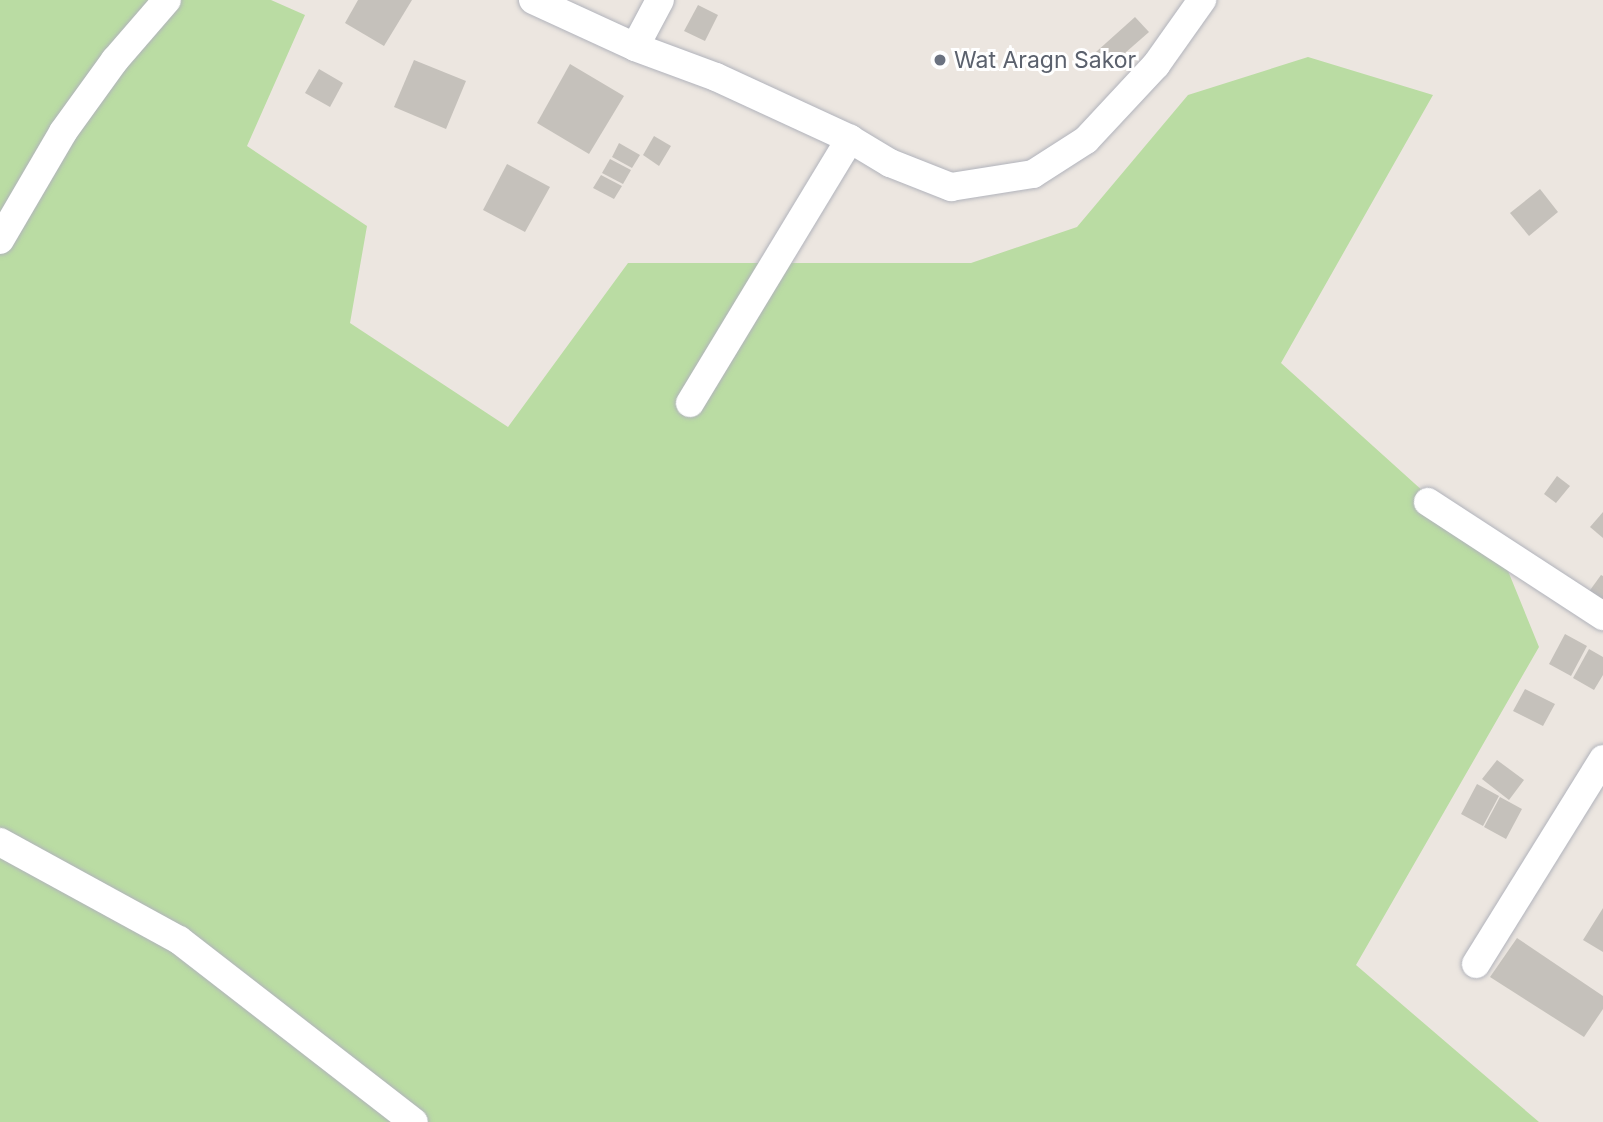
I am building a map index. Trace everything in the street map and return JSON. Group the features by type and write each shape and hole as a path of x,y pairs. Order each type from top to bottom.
{"street":[{"path":"3,229 63,132 115,60 167,0"},
{"path":"533,0 635,47 716,77 850,139 890,163 951,187 1033,174 1086,141 1156,65 1202,0"},
{"path":"635,47 660,0"},
{"path":"690,403 850,139"},
{"path":"1428,502 1603,616"},
{"path":"1476,964 1603,759"},
{"path":"0,842 179,940 414,1122"}],"green space":[{"path":"0,0 271,0 305,15 247,146 367,226 350,323 508,427 628,263 971,263 1077,227 1188,95 1308,57 1433,95 1281,363 1506,566 1539,647 1356,965 1539,1122 0,1122"}],"building":[{"path":"358,0 412,0 384,46 345,23"},
{"path":"698,5 718,15 705,41 684,31"},
{"path":"1135,17 1149,32 1109,67 1096,52"},
{"path":"414,60 466,81 446,129 394,107"},
{"path":"570,64 624,96 589,154 537,123"},
{"path":"319,69 343,83 330,107 305,93"},
{"path":"654,136 671,146 659,166 643,155"},
{"path":"619,143 640,155 632,168 612,157"},
{"path":"610,159 631,170 623,184 602,173"},
{"path":"507,164 550,187 525,232 483,210"},
{"path":"601,175 622,186 614,199 593,188"},
{"path":"1540,189 1558,212 1529,236 1510,213"},
{"path":"1557,476 1570,486 1556,503 1544,494"},
{"path":"1603,512 1603,538 1590,527"},
{"path":"1601,575 1603,576 1603,605 1588,593"},
{"path":"1565,634 1587,646 1571,676 1549,664"},
{"path":"1589,649 1603,657 1603,675 1594,690 1573,678"},
{"path":"1525,689 1555,704 1543,726 1513,711"},
{"path":"1497,760 1524,780 1509,800 1482,779"},
{"path":"1477,784 1499,796 1483,826 1461,814"},
{"path":"1500,797 1522,809 1506,839 1484,827"},
{"path":"1603,908 1603,952 1583,940"},
{"path":"1517,938 1603,996 1603,1009 1584,1037 1490,977"}],"place":[{"name":"Wat Aragn Sakor","path":"940,60"}]}
